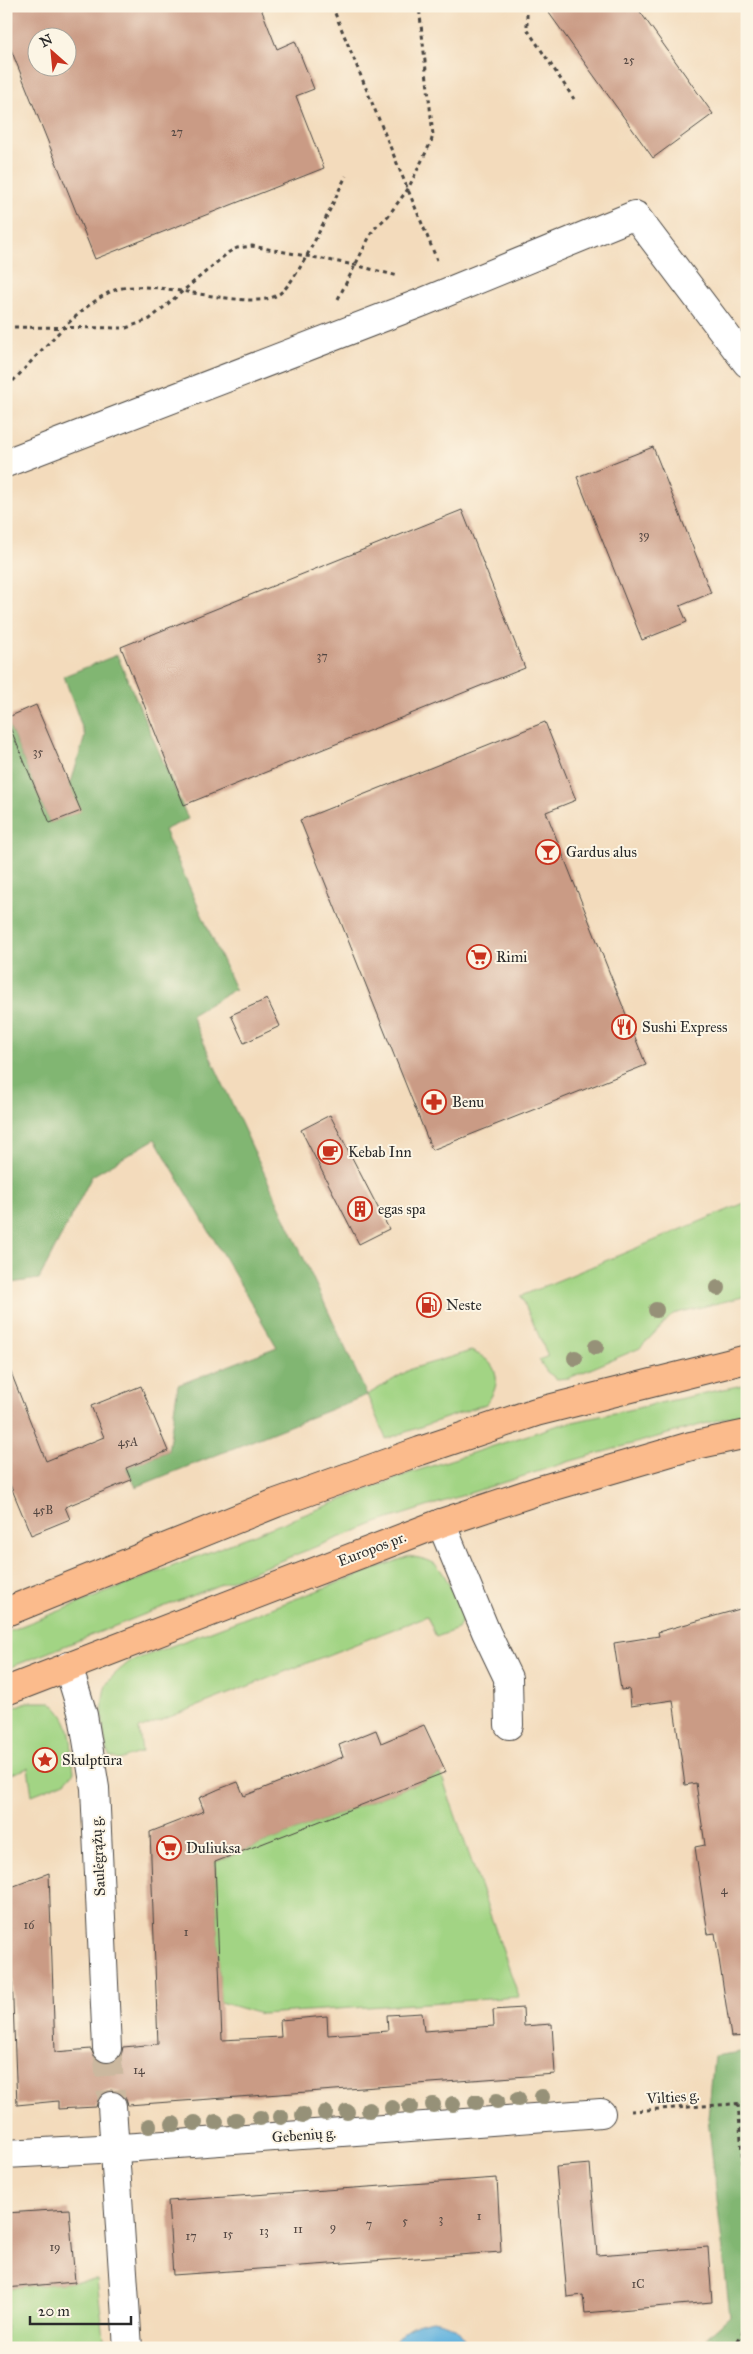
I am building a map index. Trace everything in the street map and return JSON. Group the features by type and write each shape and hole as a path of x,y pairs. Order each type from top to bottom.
{"main road":[{"path":"6,1612 276,1503 429,1448 536,1412 747,1359"},
{"name":"Europos pr.","path":"6,1691 441,1523 537,1491 691,1446 747,1434"}],"street":[{"path":"8,458 446,293 635,215 747,363"},
{"path":"441,1523 486,1632 508,1678 509,1725"},
{"name":"Saulėgrąžų g.","path":"68,1666 83,1715 95,1788 107,2048"},
{"path":"112,2106 128,2348"},
{"name":"Gebenių g.","path":"6,2154 601,2113"}],"path":[{"path":"332,6 437,260"},
{"path":"338,299 373,230 388,216 408,189 433,135 419,6"},
{"path":"527,6 527,28 574,99"},
{"path":"13,381 64,328 102,296 120,288 139,286 261,301 280,294 306,256 346,176"},
{"path":"6,327 126,328 138,325 150,320 229,252 238,248 252,246 355,265 398,276"},
{"name":"Vilties g.","path":"601,2113 747,2103"},
{"path":"738,2104 747,2211"},
{"path":"734,2348 747,2324"}],"green space":[{"path":"117,655 188,819 164,830 235,989 191,1015 367,1395 136,1487 126,1468 168,1451 178,1385 277,1347 155,1139 92,1176 39,1279 11,1283 6,1281 6,718 50,823 80,811 70,786 85,736 64,676"},
{"path":"747,1202 747,1296 673,1314 640,1348 569,1378 557,1379 547,1372 539,1360 548,1356 521,1296"},
{"path":"471,1351 487,1360 495,1373 495,1388 486,1404 386,1439 367,1395 411,1369"},
{"path":"747,1384 747,1412 571,1461 376,1523 6,1669 6,1632 410,1473 559,1425"},
{"path":"409,1556 432,1562 444,1574 463,1618 458,1629 436,1637 427,1616 139,1729 142,1752 119,1760 109,1756 105,1741 103,1698 111,1678 129,1662"},
{"path":"27,1702 51,1702 59,1710 68,1725 74,1772 65,1782 32,1795 28,1768 6,1776 6,1711"},
{"path":"441,1774 519,1997 261,2014 220,2002 215,1862"},
{"path":"747,2051 747,2345 708,2336 730,2316 708,2118 714,2056"},
{"path":"97,2280 105,2346 6,2348 6,2288"},
{"path":"708,2336 747,2345 747,2348 709,2348"}],"water":[{"path":"433,2320 451,2325 459,2331 468,2348 395,2348 395,2341 408,2329 417,2324"}],"building":[{"path":"6,6 260,6 277,49 295,41 314,89 296,96 324,168 95,259 6,37"},
{"path":"544,6 636,6 713,114 653,158"},
{"path":"653,447 711,593 680,606 687,622 642,640 577,477"},
{"path":"462,510 525,668 184,805 121,647"},
{"path":"36,705 81,811 50,823 6,718"},
{"name":"Rimi","path":"545,722 576,800 546,812 646,1065 432,1150 300,820"},
{"path":"267,999 280,1026 244,1043 231,1015"},
{"path":"330,1115 389,1229 359,1244 301,1130"},
{"path":"6,1365 8,1365 46,1461 104,1437 91,1406 141,1386 168,1451 126,1468 131,1480 65,1507 70,1519 31,1535 6,1475"},
{"path":"747,1607 747,2036 731,2037 715,1933 708,1934 695,1847 705,1845 696,1783 685,1785 673,1700 631,1706 629,1689 621,1690 614,1643 659,1636 658,1632"},
{"path":"424,1725 446,1772 215,1862 222,2040 281,2037 280,2020 327,2016 328,2035 388,2031 387,2015 422,2013 424,2031 494,2026 493,2010 523,2008 524,2026 552,2024 555,2074 128,2105 125,2097 119,2092 111,2090 103,2093 96,2107 58,2109 58,2101 17,2105 12,1976 6,1978 6,1889 49,1873 55,2052 91,2049 99,2062 107,2064 115,2061 121,2056 123,2047 158,2044 150,1832 204,1811 199,1798 219,1789 238,1782 244,1796 343,1757 339,1745 376,1730 381,1743"},
{"path":"590,2164 597,2255 708,2247 712,2302 585,2313 583,2295 567,2297 556,2167"},
{"path":"497,2178 501,2252 173,2275 168,2201"},
{"path":"69,2209 75,2282 6,2288 6,2213"}],"tunnel":[{"path":"107,2048 112,2106"}],"place":[{"name":"Gardus alus","path":"548,852"},
{"name":"Rimi","path":"479,957"},
{"name":"Sushi Express","path":"624,1027"},
{"name":"Benu","path":"434,1102"},
{"name":"Kebab Inn","path":"330,1152"},
{"name":"egas spa","path":"360,1209"},
{"name":"Neste","path":"429,1305"},
{"name":"Skulptūra","path":"45,1760"},
{"name":"Duliuksa","path":"169,1848"}]}
